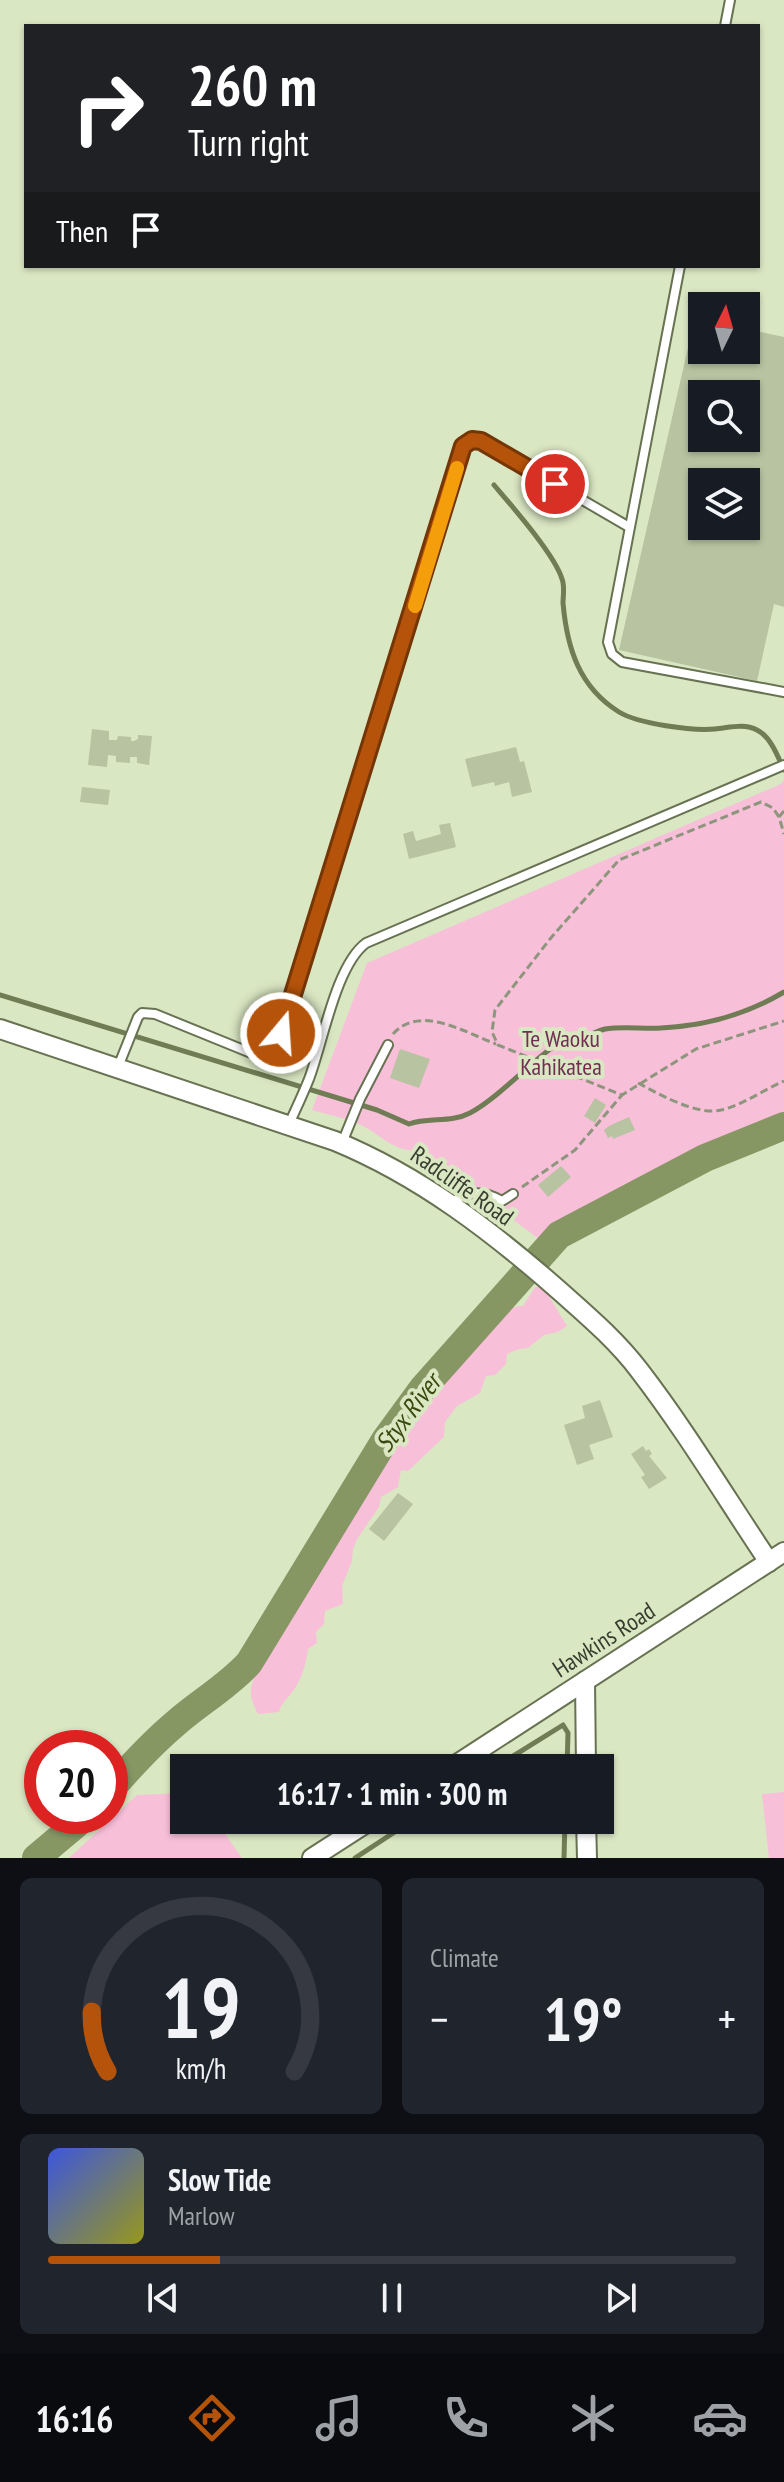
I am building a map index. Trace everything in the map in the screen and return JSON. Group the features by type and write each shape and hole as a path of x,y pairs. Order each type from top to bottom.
{"street":[{"name":"Radcliffe Road","path":"0,1029 342,1144 410,1176 519,1257 611,1337 638,1368 776,1557"},
{"name":"Hawkins Road","path":"473,1754 776,1557"},
{"path":"585,1681 586,1754"},
{"path":"312,1858 349,1834"},
{"path":"586,1834 587,1858"}],"lane":[{"path":"725,24 730,0"},
{"path":"680,268 608,642 612,654 622,662 784,692"},
{"path":"118,1068 138,1017 148,1013 251,1053 266,1051 277,1042 463,446 472,440 481,441 629,527"},
{"path":"289,1125 309,1079 346,968 356,950 366,943 784,765"},
{"path":"342,1144 360,1099 388,1045"},
{"path":"448,1203 472,1191 487,1193 502,1201 513,1194"}],"path":[{"path":"498,1045 492,1032 495,1010 550,939 619,860 761,802 773,808 784,834"},
{"path":"779,817 784,811"},
{"path":"388,1045 402,1024 429,1019 622,1095"},
{"path":"513,1194 575,1150 622,1095 638,1083 696,1049 784,1021"},
{"path":"638,1083 701,1110 719,1111 784,1081"}],"green space":[{"name":"Te Waoku Kahikatea","path":"784,780 784,1126 539,1239 415,1150 394,1145 357,1123 312,1110 367,963 781,784"},
{"path":"535,1287 544,1288 567,1326 544,1335 528,1348 507,1354 506,1364 495,1375 486,1376 480,1393 457,1406 445,1422 444,1437 408,1471 401,1470 398,1487 381,1497 379,1507 357,1539 342,1586 343,1604 325,1611 324,1624 316,1632 317,1643 308,1649 297,1685 279,1712 258,1714 251,1693 255,1645 257,1638 277,1630 278,1626 269,1612 284,1582 294,1583 299,1573 320,1560 370,1485 369,1469 377,1452 391,1440 393,1427 405,1401 431,1393 435,1368 445,1352 475,1338 503,1312 523,1306"},
{"path":"784,1792 784,1858 769,1858 762,1794"},
{"path":"170,1794 170,1834 225,1834 242,1858 69,1858 95,1834 128,1834 128,1803 137,1795"}],"building":[{"path":"760,332 784,337 784,607 774,604 757,681 619,650 688,348 688,364 760,364"},
{"path":"92,729 109,731 109,740 117,740 118,736 131,737 134,741 138,735 152,736 149,765 137,763 137,757 130,757 130,763 116,762 116,756 108,755 107,767 88,765"},
{"path":"516,747 520,762 524,761 532,792 512,797 509,782 472,787 465,759"},
{"path":"82,787 110,790 108,805 80,802"},
{"path":"450,823 456,847 409,859 403,834 413,831 416,841 441,834 439,825"},
{"path":"400,1049 430,1059 419,1088 390,1078"},
{"path":"595,1098 606,1105 595,1123 584,1116"},
{"path":"629,1117 635,1130 608,1138 604,1130"},
{"path":"561,1166 571,1177 548,1197 538,1185"},
{"path":"600,1400 613,1437 589,1445 594,1459 577,1465 564,1425 585,1418 582,1406"},
{"path":"643,1446 646,1451 649,1449 652,1454 649,1456 667,1478 649,1489 641,1477 645,1475 631,1454"},
{"path":"398,1493 413,1504 384,1541 369,1529"}],"waterway":[{"path":"494,485 532,530 558,569 572,651 585,678 605,702 628,716 666,726 752,728 770,742 784,770"},
{"path":"0,995 377,1110 409,1124 470,1113 553,1047 567,1045 598,1031 709,1022 740,1013 784,992"},
{"name":"Styx River","path":"128,1770 185,1715 232,1680 249,1663 385,1440 423,1388 559,1235 705,1158 784,1126"},
{"path":"516,1754 563,1725 568,1733 567,1754"},
{"name":"Styx River","path":"36,1858 65,1834"},
{"path":"355,1858 392,1834"},
{"path":"564,1858 565,1834"}],"slow traffic":[{"path":"415,606 457,468"}],"route":[{"path":"281,1033 463,446 472,440 481,441 555,484"}]}
